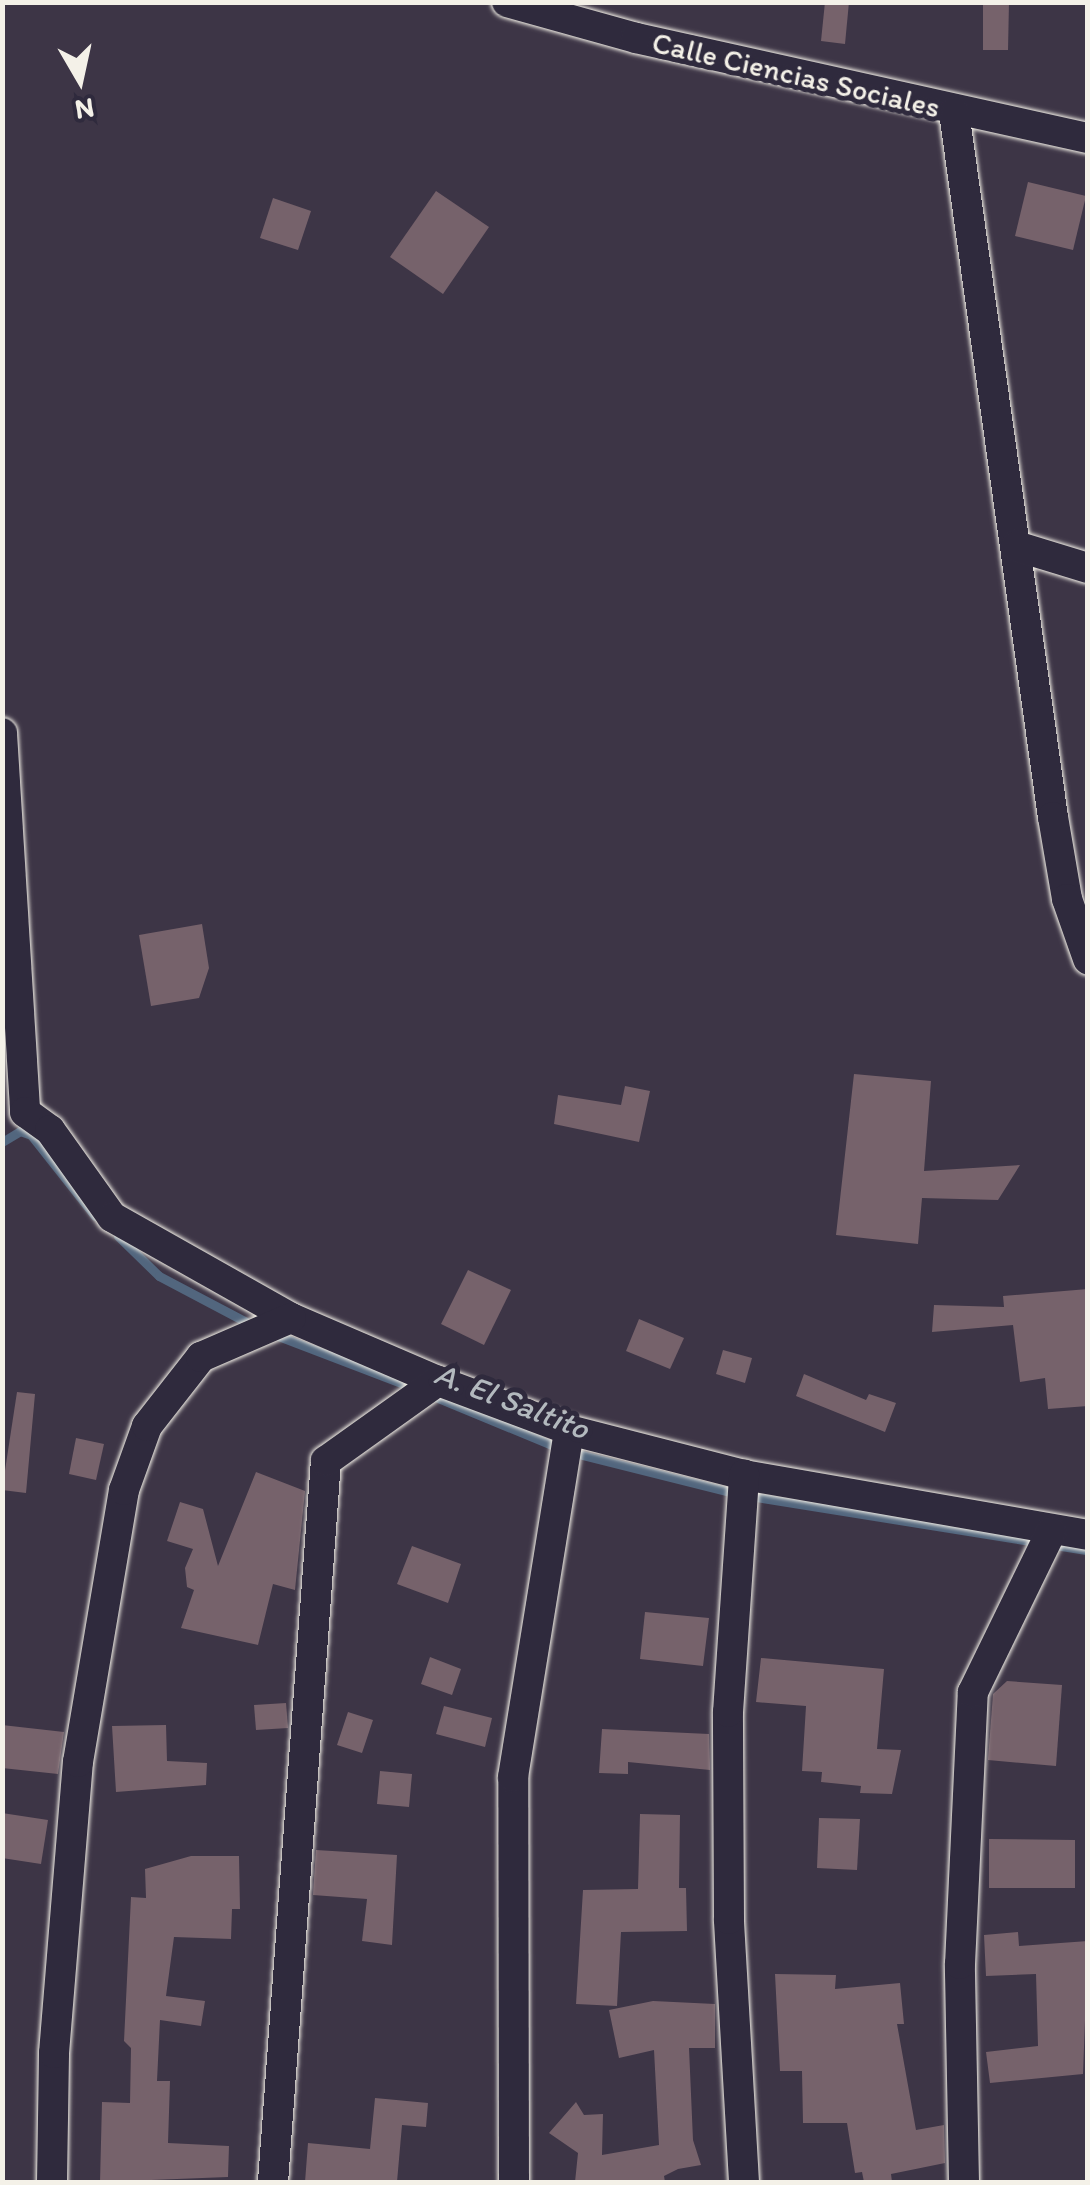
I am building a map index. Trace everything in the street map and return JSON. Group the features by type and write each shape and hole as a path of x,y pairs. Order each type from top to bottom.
{"street":[{"name":"Calle Ciencias Sociales","path":"507,2 954,112 1088,138"},
{"path":"954,112 1064,883 1088,960"},
{"path":"1016,546 1088,568"},
{"path":"2,733 14,1116 50,1130 112,1217 291,1318 438,1381 569,1430 744,1475 1051,1532 1088,1535"},
{"path":"52,2182 54,2053 78,1762 124,1490 147,1426 201,1357 291,1318"},
{"path":"273,2182 326,1461 438,1381"},
{"path":"514,2182 514,1777 569,1430"},
{"path":"744,1475 728,1712 728,1919 744,2182"},
{"path":"964,2182 960,1964 974,1692 1051,1532"}],"building":[{"path":"825,2 849,2 845,44 821,41"},
{"path":"983,2 1009,2 1008,50 983,50"},
{"path":"1028,182 1086,196 1073,250 1015,236"},
{"path":"436,191 489,227 443,294 390,257"},
{"path":"273,198 311,211 298,250 260,238"},
{"path":"202,924 209,968 199,998 151,1006 139,935"},
{"path":"854,1074 931,1081 924,1171 1020,1165 998,1200 922,1198 918,1244 836,1235"},
{"path":"625,1086 650,1091 639,1142 554,1124 558,1095 621,1105"},
{"path":"468,1270 511,1290 484,1345 441,1324"},
{"path":"1088,1289 1088,1406 1048,1409 1045,1378 1020,1382 1013,1325 932,1332 934,1305 1004,1307 1003,1296"},
{"path":"639,1319 684,1338 670,1369 626,1351"},
{"path":"723,1350 752,1358 745,1383 716,1374"},
{"path":"804,1374 866,1400 869,1394 896,1403 885,1432 796,1396"},
{"path":"17,1392 35,1394 26,1493 2,1490"},
{"path":"76,1438 104,1444 96,1480 69,1474"},
{"path":"256,1472 305,1491 295,1590 273,1584 258,1645 181,1628 194,1590 187,1587 185,1568 193,1549 167,1541 180,1502 203,1509 218,1566"},
{"path":"412,1546 461,1564 448,1603 397,1584"},
{"path":"645,1612 709,1618 703,1666 640,1659"},
{"path":"430,1657 461,1669 452,1695 421,1684"},
{"path":"761,1658 884,1669 877,1749 901,1750 892,1794 860,1793 861,1786 821,1782 822,1772 802,1771 806,1706 756,1702"},
{"path":"1007,1681 1062,1685 1056,1766 988,1760 993,1694"},
{"path":"286,1703 288,1728 256,1730 254,1705"},
{"path":"444,1706 492,1718 485,1747 436,1734"},
{"path":"348,1712 373,1720 362,1753 337,1745"},
{"path":"2,1725 64,1732 58,1774 2,1768"},
{"path":"166,1725 167,1761 207,1763 206,1785 116,1792 112,1726"},
{"path":"602,1729 709,1734 710,1770 628,1762 628,1774 599,1773"},
{"path":"380,1771 412,1774 409,1807 377,1804"},
{"path":"2,1813 48,1820 41,1864 2,1858"},
{"path":"640,1814 680,1815 679,1888 686,1888 687,1931 621,1932 617,2006 576,2004 583,1890 638,1889"},
{"path":"819,1818 860,1819 857,1870 817,1868"},
{"path":"989,1839 1075,1840 1075,1888 989,1888"},
{"path":"316,1850 397,1855 392,1945 362,1941 367,1899 313,1895"},
{"path":"191,1856 239,1856 240,1909 232,1909 231,1939 174,1937 166,1996 205,2001 201,2026 160,2020 157,2081 170,2081 168,2143 229,2146 228,2177 100,2182 102,2102 130,2103 131,2048 124,2041 131,1897 146,1898 145,1869"},
{"path":"1018,1932 1019,1946 1088,1941 1083,2074 990,2083 986,2052 1038,2046 1036,1974 986,1976 984,1935"},
{"path":"775,1974 836,1975 835,1989 900,1983 904,2024 897,2024 916,2130 944,2125 945,2163 891,2174 892,2182 864,2182 862,2172 855,2173 847,2123 803,2123 802,2071 780,2071"},
{"path":"653,2001 715,2004 715,2048 689,2048 693,2140 701,2165 678,2169 664,2176 665,2182 575,2182 578,2153 549,2133 576,2102 584,2115 603,2114 602,2155 659,2145 654,2050 619,2058 609,2010"},
{"path":"375,2098 428,2103 426,2127 402,2125 397,2182 305,2182 308,2143 370,2149"}],"waterway":[{"name":"A. El Saltito","path":"2,1142 20,1131 31,1135 95,1216"},
{"name":"A. El Saltito","path":"118,1236 159,1276 254,1326"},
{"name":"A. El Saltito","path":"273,1334 417,1389"},
{"name":"A. El Saltito","path":"431,1395 566,1451 743,1495 1088,1550"}]}
